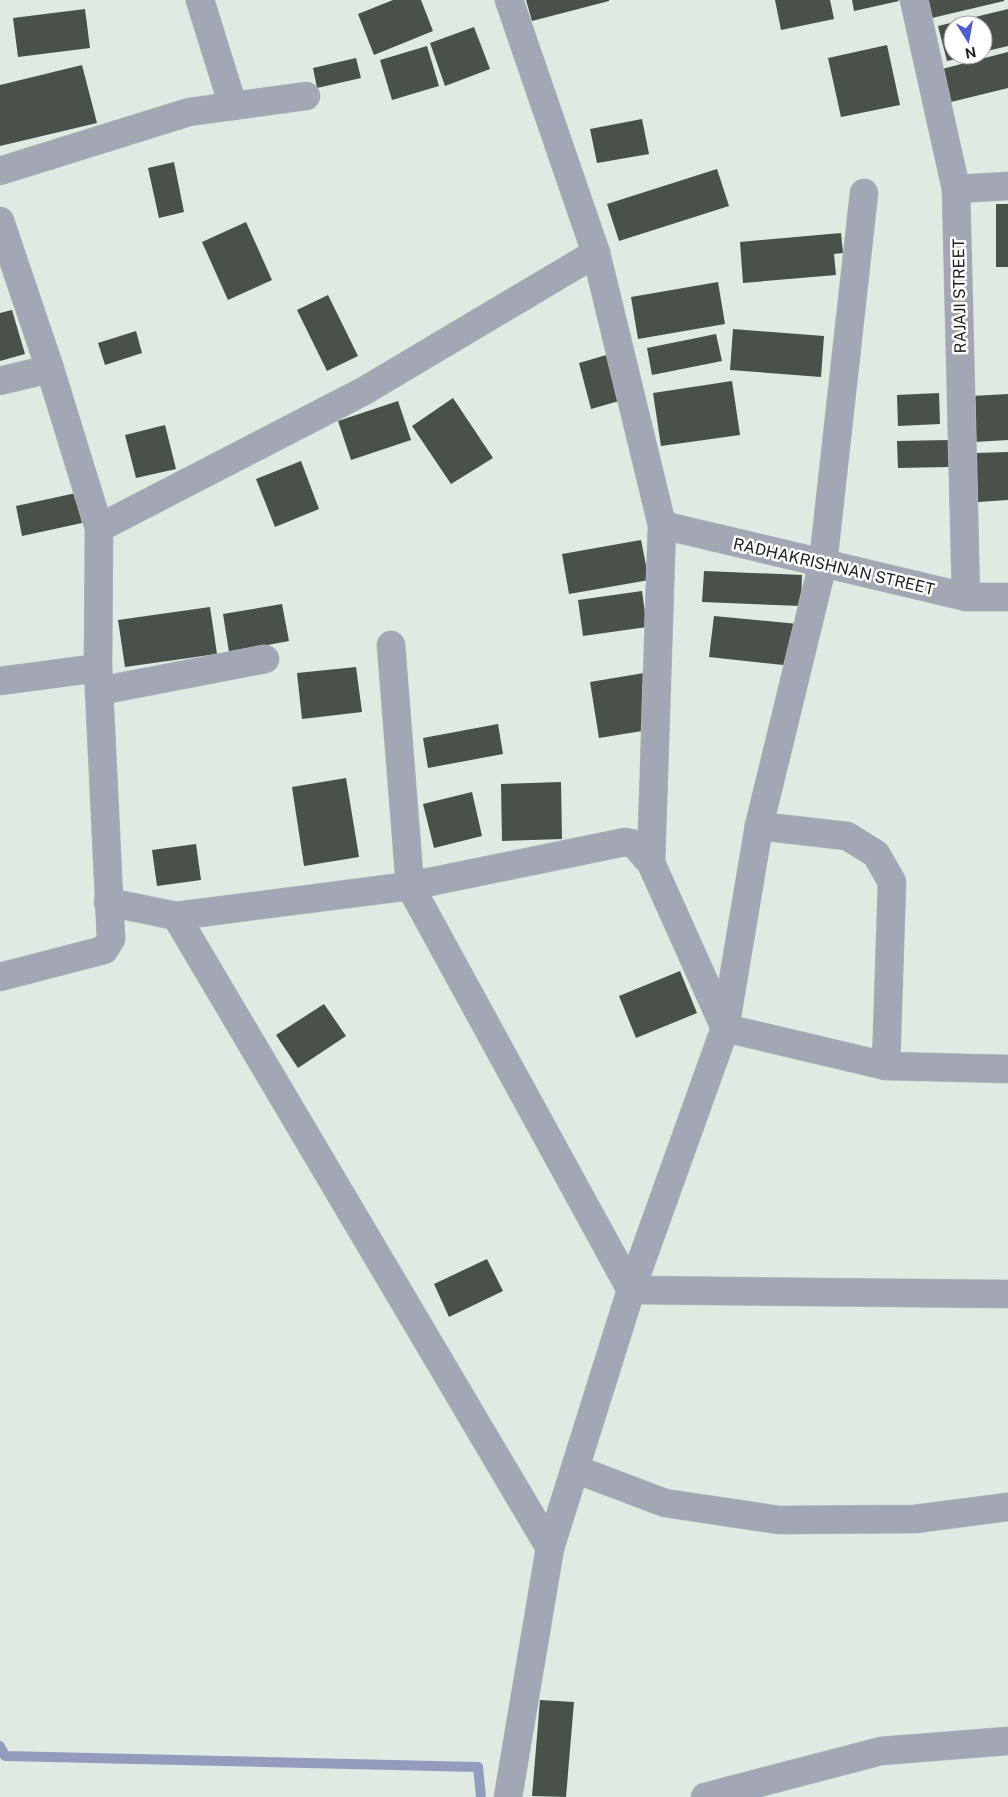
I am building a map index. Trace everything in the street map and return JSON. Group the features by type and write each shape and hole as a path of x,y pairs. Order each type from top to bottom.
{"street":[{"path":"200,0 233,106"},
{"path":"509,0 596,253 662,525 651,863"},
{"name":"RAJAJI STREET","path":"914,0 956,189 966,597"},
{"path":"0,171 189,112 306,96"},
{"path":"956,189 1008,186"},
{"path":"508,1797 550,1548 631,1290 725,1028 759,826 823,563 864,193"},
{"path":"0,221 50,369 99,528 98,680 110,939 104,950 0,977"},
{"path":"99,528 364,391 596,253"},
{"path":"0,381 50,369"},
{"name":"RADHAKRISHNAN STREET","path":"662,525 966,597 1008,598"},
{"path":"391,645 410,886 631,1290"},
{"path":"0,681 98,680 265,659"},
{"path":"759,826 847,836 876,854 892,882 886,1066"},
{"path":"108,902 176,916 410,886 625,842 634,844 651,863 725,1028"},
{"path":"176,916 550,1548"},
{"path":"725,1028 886,1066 1008,1069"},
{"path":"631,1290 1008,1294"},
{"path":"575,1469 665,1503 779,1520 915,1519 1008,1507"},
{"path":"705,1797 881,1751 1008,1741"}],"building":[{"path":"393,0 421,0 433,31 374,55 358,14"},
{"path":"526,0 609,0 609,1 532,21"},
{"path":"775,0 830,0 834,19 781,30"},
{"path":"852,0 898,0 899,1 854,11"},
{"path":"928,0 1004,0 1004,1 932,18"},
{"path":"85,9 90,48 18,57 13,18"},
{"path":"1008,9 1008,46 993,50 993,15 983,15"},
{"path":"943,25 943,45 938,26"},
{"path":"474,27 490,69 445,86 430,43"},
{"path":"887,45 900,105 841,117 828,58"},
{"path":"427,46 439,86 392,100 380,60"},
{"path":"1008,52 1008,88 951,102 942,69 958,65 993,65 993,56"},
{"path":"356,58 361,78 317,88 313,68"},
{"path":"82,65 97,123 0,146 0,85"},
{"path":"642,119 649,154 597,163 590,129"},
{"path":"174,162 184,212 159,218 148,168"},
{"path":"717,169 729,206 619,241 607,204"},
{"path":"996,204 1008,204 1008,267 996,267"},
{"path":"246,222 272,280 228,300 202,242"},
{"path":"841,233 843,253 834,254 836,275 743,283 740,242"},
{"path":"718,282 725,324 638,339 631,297"},
{"path":"328,295 358,356 327,371 297,310"},
{"path":"12,310 25,354 0,361 0,313"},
{"path":"733,329 824,336 821,377 730,370"},
{"path":"136,331 142,353 105,365 98,343"},
{"path":"716,334 722,361 652,375 647,348"},
{"path":"613,353 626,399 591,409 579,363"},
{"path":"732,381 740,435 661,446 653,393"},
{"path":"939,393 940,424 898,426 897,395"},
{"path":"1008,394 1008,440 974,442 971,396"},
{"path":"453,398 493,458 451,484 412,426"},
{"path":"398,401 411,440 351,460 338,421"},
{"path":"165,425 176,469 136,478 125,435"},
{"path":"949,440 949,467 898,468 897,441"},
{"path":"1008,452 1008,500 978,502 975,453"},
{"path":"301,461 319,509 275,527 256,479"},
{"path":"76,493 82,523 22,536 16,506"},
{"path":"641,540 649,580 569,594 562,554"},
{"path":"704,571 802,575 801,606 702,602"},
{"path":"642,591 647,627 583,636 578,600"},
{"path":"282,604 289,641 229,652 223,614"},
{"path":"210,607 217,654 125,667 118,620"},
{"path":"714,616 798,624 793,666 709,657"},
{"path":"356,667 362,712 302,719 297,673"},
{"path":"644,673 654,729 599,738 590,682"},
{"path":"498,724 503,754 428,768 423,738"},
{"path":"346,778 359,857 304,866 292,787"},
{"path":"561,782 562,839 502,841 501,784"},
{"path":"472,792 482,836 434,848 423,804"},
{"path":"196,844 201,880 157,886 152,850"},
{"path":"680,971 697,1013 636,1038 619,996"},
{"path":"324,1004 346,1036 298,1068 276,1035"},
{"path":"487,1259 503,1291 449,1317 434,1284"},
{"path":"540,1700 574,1702 566,1797 532,1796"}],"waterway":[{"path":"0,1746 5,1756 478,1767 481,1797"}]}
